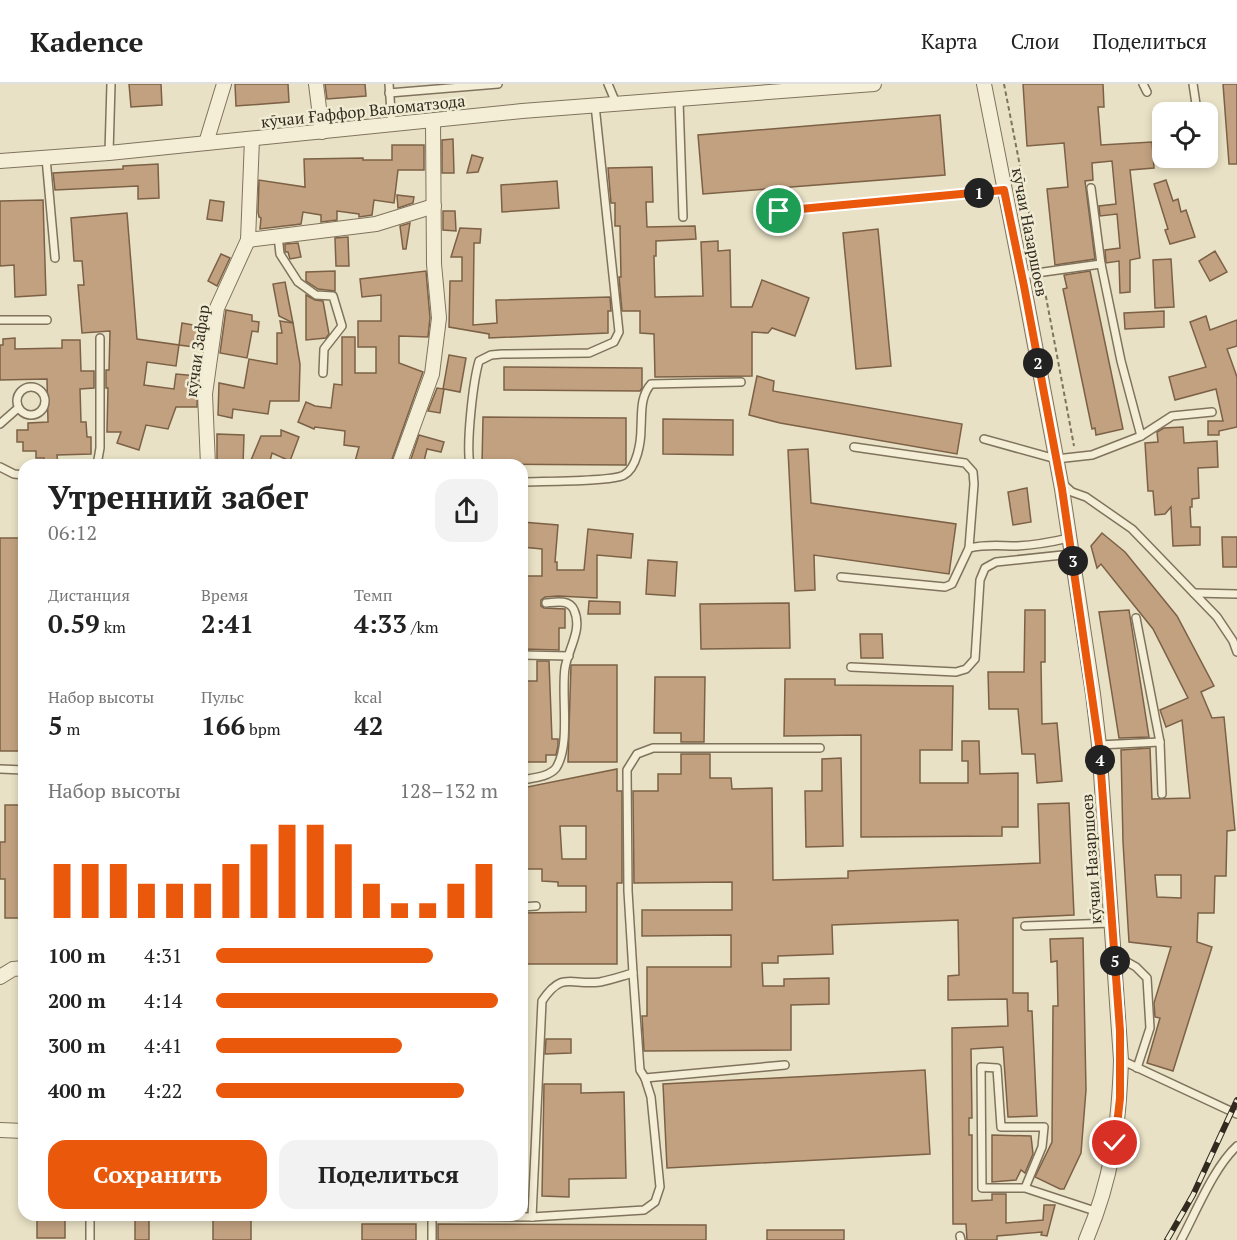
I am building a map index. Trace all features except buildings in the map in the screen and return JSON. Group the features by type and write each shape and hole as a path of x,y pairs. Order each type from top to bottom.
{"street":[{"path":"206,143 224,84"},
{"path":"316,84 322,132"},
{"name":"кӯчаи Ғаффор Валоматзода","path":"0,161 109,153 616,103 865,84"},
{"name":"кӯчаи Назаршоев","path":"984,84 1056,459 1099,745 1121,1060 1120,1098 1109,1176 1098,1212 1086,1240"},
{"path":"401,459 432,374 439,318 434,264 434,121"},
{"name":"кӯчаи Зафар","path":"208,459 205,394 217,308 248,240 252,139"},
{"path":"248,240 376,224 434,206"},
{"path":"0,977 18,969"},
{"path":"0,1130 18,1131"}],"lane":[{"path":"109,153 111,84"},
{"path":"389,84 392,125"},
{"path":"390,93 498,84"},
{"path":"609,84 616,103"},
{"path":"1143,84 1147,92"},
{"path":"1193,84 1196,102"},
{"path":"679,99 683,217"},
{"path":"470,459 472,409 479,361 491,355 502,354 590,353 615,342 619,332 595,105"},
{"path":"46,158 55,258"},
{"path":"1091,188 1101,264 1121,361 1141,436"},
{"path":"779,211 1004,190"},
{"path":"278,236 280,254 298,282 316,296 333,296 342,326 324,349 323,373"},
{"path":"1022,275 1101,264"},
{"path":"0,320 47,320"},
{"path":"98,459 100,338"},
{"path":"528,482 579,480 624,475 634,464 641,433 642,399 651,384 741,382"},
{"path":"29,388 43,392 45,405 41,412 32,415 17,409 16,400 19,392 29,388"},
{"path":"0,424 17,409"},
{"path":"984,439 1056,459 1092,455 1141,436 1172,416 1212,412"},
{"path":"842,577 945,587 952,584 969,548 974,483 972,472 965,463 854,447"},
{"path":"0,467 18,474"},
{"path":"1060,482 1072,492 1086,497 1132,529 1217,616 1233,641 1237,652"},
{"path":"969,548 999,544 1016,546 1048,543 1069,538"},
{"path":"851,667 956,672 966,669 975,659 980,580 985,568 996,562 1072,554"},
{"path":"1194,592 1237,594"},
{"path":"528,779 548,774 556,768 563,746 564,677 577,621 573,608 565,602 546,603"},
{"path":"1136,618 1160,742 1162,794"},
{"path":"528,655 569,656"},
{"path":"1099,745 1160,742"},
{"path":"528,1217 644,1210 655,1202 660,1187 651,1097 640,1070 628,891 627,770 637,754 653,748 820,748"},
{"path":"0,769 18,770"},
{"path":"528,907 536,906"},
{"path":"1025,926 1112,923"},
{"path":"1114,954 1136,967 1147,978 1150,1028 1137,1068"},
{"path":"532,1217 542,1001 551,988 567,980 599,982 633,973"},
{"path":"1121,1060 1237,1114"},
{"path":"645,1078 785,1065"},
{"path":"1025,1188 1042,1147 1044,1127 1001,1126 997,1068 981,1067 982,1188 1025,1188 1098,1212"},
{"path":"1181,1240 1210,1185 1237,1146"},
{"path":"90,1221 90,1240"},
{"path":"432,1221 432,1240"}],"railway":[{"path":"1167,1240 1193,1195 1237,1100"}],"route":[{"path":"779,211 1004,190 1062,489 1099,745 1120,1031 1120,1098 1115,1143"}]}
